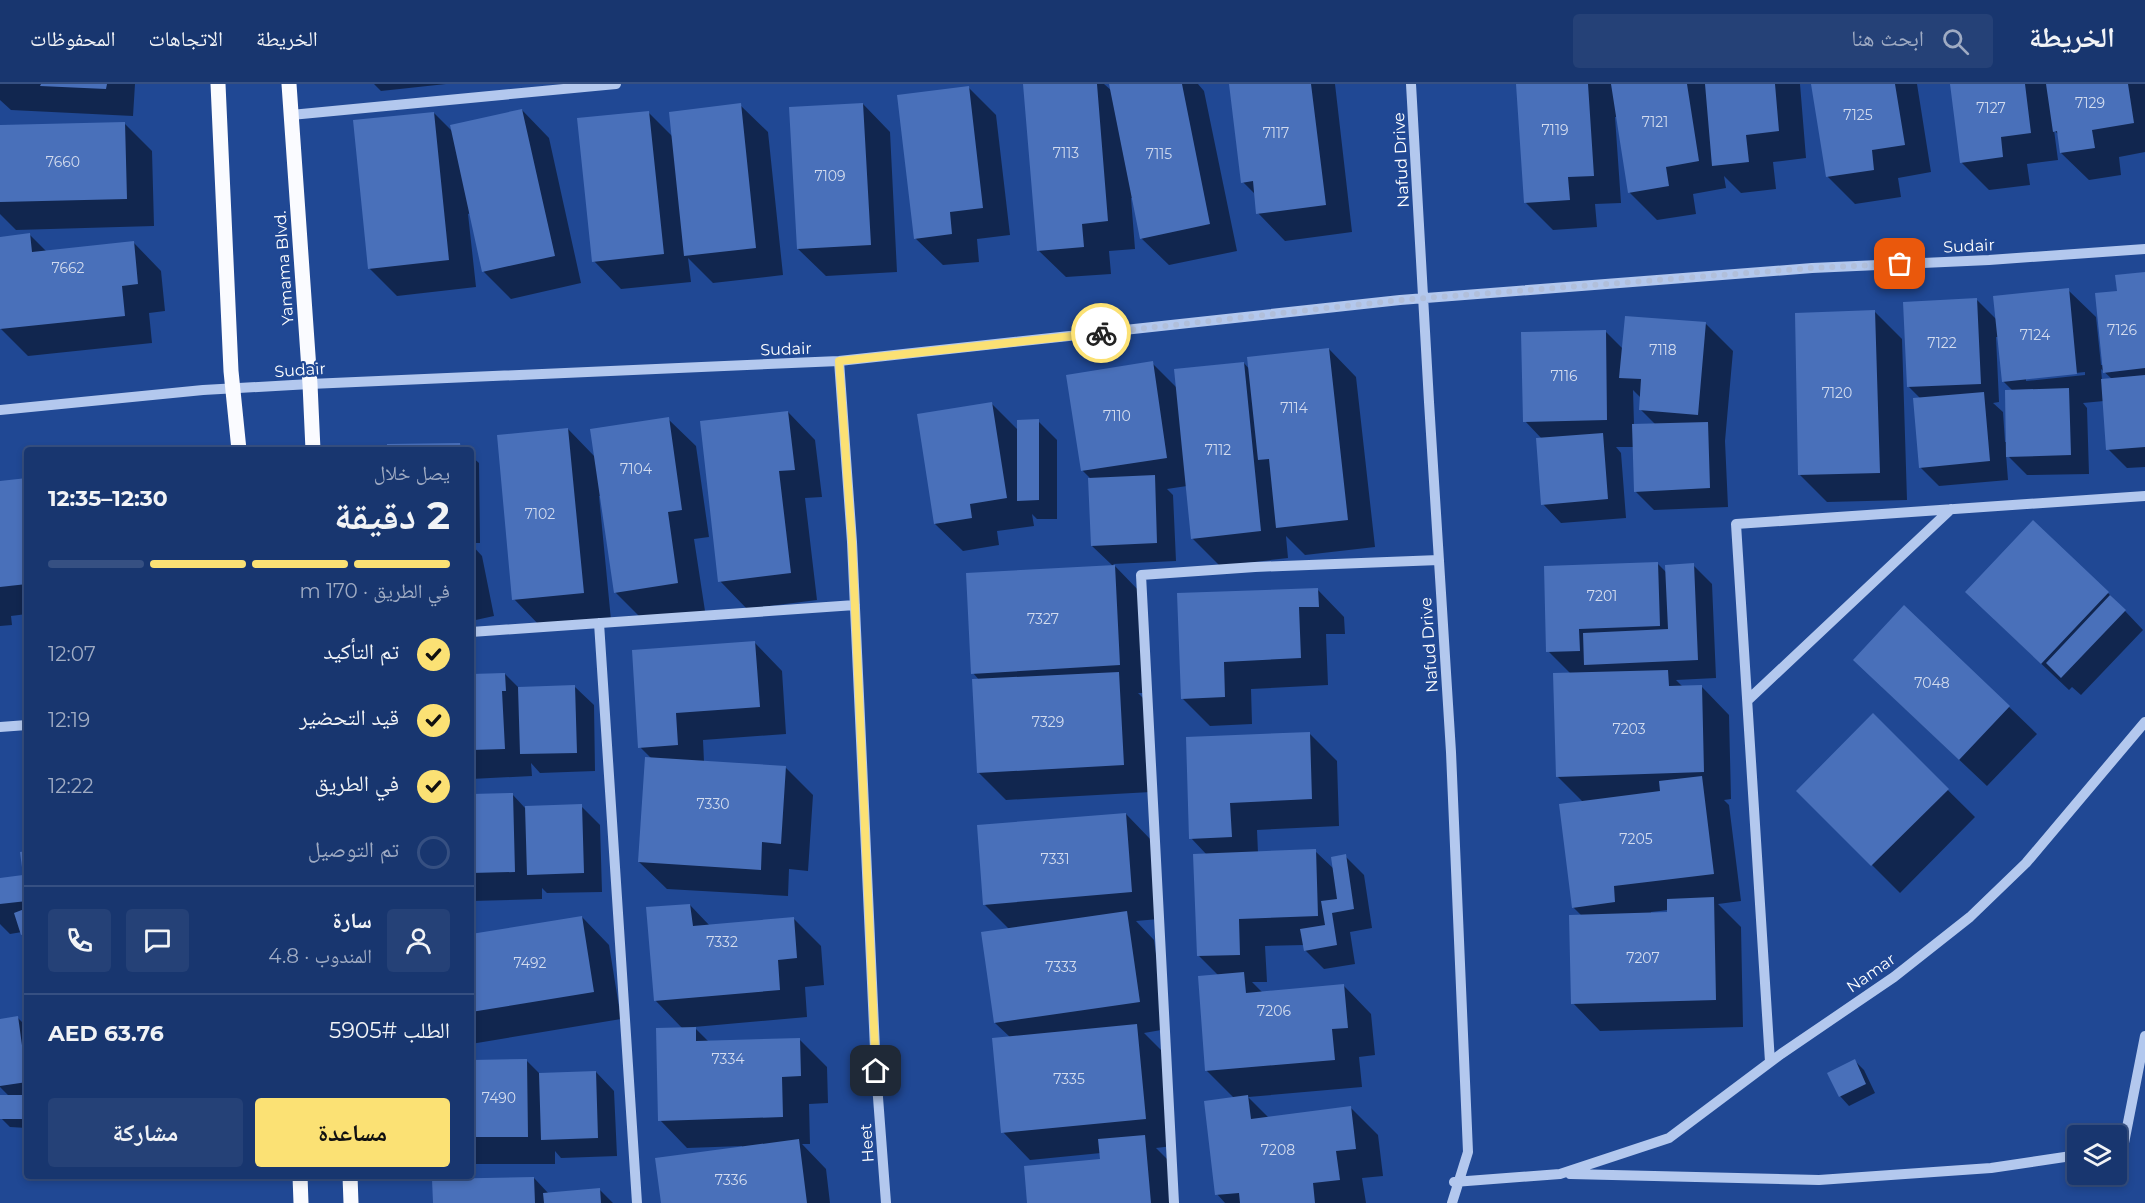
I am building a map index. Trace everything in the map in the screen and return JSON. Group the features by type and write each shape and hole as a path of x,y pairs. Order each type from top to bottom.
{"main road":[{"path":"218,84 233,388 239,447"},
{"name":"Yamama Blvd.","path":"289,84 313,447"},
{"path":"300,1179 301,1203"},
{"path":"350,1179 351,1203"}],"street":[{"path":"291,115 616,84"},
{"name":"Nafud Drive","path":"1412,84 1451,764 1468,1152 1456,1182 1452,1203"},
{"name":"Sudair","path":"0,410 233,388 839,361 1423,298 1812,268 1989,260 2145,249"},
{"name":"Heet","path":"839,361 855,605 876,1071 886,1203"},
{"path":"1770,1062 1737,524 2145,496"},
{"path":"1748,700 1952,509"},
{"path":"1174,1203 1141,575 1255,567 1439,560"},
{"path":"474,632 855,605"},
{"path":"598,623 637,1203"},
{"name":"Namar","path":"1560,1174 1669,1138 1770,1062 1894,977 1970,917 2026,863 2145,722"},
{"path":"0,727 24,725"},
{"path":"2127,1128 2145,1036"},
{"name":"Namar","path":"1456,1182 1560,1174 1819,1180 1991,1168 2067,1157"}],"building":[{"path":"41,84 107,84 106,89 40,86"},
{"path":"1023,84 1097,84 1108,221 1082,224 1084,247 1037,251"},
{"path":"1109,84 1182,84 1210,224 1140,239"},
{"path":"1229,84 1311,84 1326,205 1256,214 1253,181 1241,183"},
{"path":"1516,84 1588,84 1594,176 1568,177 1570,200 1524,203"},
{"path":"1611,84 1687,84 1699,161 1666,167 1669,186 1628,193"},
{"path":"1705,84 1775,84 1779,131 1746,135 1749,162 1712,166"},
{"path":"1811,84 1895,84 1905,145 1872,150 1874,170 1826,177"},
{"path":"1950,84 2025,84 2031,133 2001,137 2003,157 1960,163"},
{"path":"2046,84 2128,84 2134,123 2092,130 2095,148 2060,153 2057,131 2053,132"},
{"path":"969,86 983,208 950,212 952,234 914,239 897,95"},
{"path":"741,103 756,248 684,256 669,112"},
{"path":"863,103 871,245 797,249 789,107"},
{"path":"522,109 555,256 482,272 450,125"},
{"path":"649,111 664,254 592,262 577,118"},
{"path":"434,112 449,260 368,269 353,120"},
{"path":"125,122 127,199 0,202 0,125"},
{"path":"30,233 32,252 134,241 138,284 122,286 125,316 0,329 0,237"},
{"path":"2145,272 2145,368 2103,373 2095,293 2117,291 2115,275"},
{"path":"2069,288 2077,374 2002,382 1993,296"},
{"path":"1977,298 1981,384 1907,387 1903,302"},
{"path":"1875,310 1880,473 1798,475 1795,313"},
{"path":"1625,316 1706,322 1698,415 1639,410 1641,379 1619,378"},
{"path":"1606,330 1607,420 1523,422 1521,332"},
{"path":"1329,348 1348,520 1276,528 1269,459 1258,460 1247,357"},
{"path":"1153,361 1167,458 1081,471 1066,375"},
{"path":"1244,362 1261,531 1191,539 1174,369"},
{"path":"2145,375 2145,447 2106,450 2101,379"},
{"path":"2069,388 2071,455 2006,457 2005,390"},
{"path":"1984,392 1990,461 1919,468 1913,398"},
{"path":"992,402 1007,498 970,504 972,518 934,524 917,414"},
{"path":"788,411 795,470 779,471 791,573 718,582 700,421"},
{"path":"669,417 682,510 668,512 678,583 614,593 590,429"},
{"path":"1039,419 1039,500 1017,501 1017,420"},
{"path":"1708,422 1710,488 1634,492 1632,424"},
{"path":"568,428 584,593 512,600 497,435"},
{"path":"1603,433 1608,499 1541,505 1536,438"},
{"path":"460,443 461,447 387,447 387,444"},
{"path":"1155,475 1157,543 1091,546 1088,478"},
{"path":"24,478 24,584 0,587 0,481"},
{"path":"2033,520 2109,592 2041,664 1965,592"},
{"path":"1658,562 1660,626 1579,629 1580,651 1546,652 1544,566"},
{"path":"1694,563 1698,660 1584,665 1583,633 1668,629 1665,565"},
{"path":"1115,565 1120,665 971,674 966,573"},
{"path":"1318,588 1319,607 1299,607 1301,658 1224,662 1225,697 1181,699 1177,593"},
{"path":"2110,595 2126,610 2061,678 2046,663"},
{"path":"1904,605 2010,706 1959,760 1853,660"},
{"path":"755,641 760,707 676,713 678,745 638,748 632,650"},
{"path":"1668,670 1669,686 1702,685 1704,772 1556,777 1553,673"},
{"path":"1119,672 1124,765 977,773 972,679"},
{"path":"505,673 506,691 502,691 505,749 474,750 474,674"},
{"path":"575,685 577,753 520,754 518,687"},
{"path":"1873,713 1949,789 1871,866 1796,791"},
{"path":"1310,732 1312,799 1230,803 1232,837 1189,839 1186,737"},
{"path":"645,757 786,766 781,844 762,842 761,870 638,862"},
{"path":"1702,776 1714,874 1614,886 1615,902 1572,908 1559,804 1660,791 1659,781"},
{"path":"513,793 515,872 474,873 474,794"},
{"path":"582,804 584,873 527,875 525,806"},
{"path":"1126,813 1132,892 983,905 977,825"},
{"path":"1316,849 1318,916 1239,919 1240,955 1197,956 1193,854"},
{"path":"24,851 24,901 0,904 0,878 23,875 20,852"},
{"path":"1346,854 1354,909 1332,913 1337,945 1304,951 1300,929 1325,925 1321,901 1337,899 1331,857"},
{"path":"1714,897 1716,1000 1571,1004 1569,915 1667,912 1667,899"},
{"path":"690,904 693,926 794,917 797,958 778,960 780,990 654,1001 646,907"},
{"path":"24,909 24,934 21,935 14,913"},
{"path":"1127,911 1140,1002 994,1023 981,932"},
{"path":"582,916 594,992 474,1012 474,934"},
{"path":"1244,972 1246,993 1344,984 1348,1028 1332,1029 1335,1060 1205,1071 1198,976"},
{"path":"18,1016 24,1060 24,1082 0,1086 0,1019"},
{"path":"1137,1024 1146,1119 1001,1133 992,1038"},
{"path":"696,1027 696,1041 800,1038 801,1076 782,1077 783,1117 658,1121 656,1028"},
{"path":"527,1059 528,1137 474,1137 474,1060"},
{"path":"1855,1059 1866,1084 1839,1097 1827,1073"},
{"path":"596,1071 598,1138 541,1140 539,1073"},
{"path":"0,1095 24,1095 24,1119 0,1119"},
{"path":"1248,1095 1251,1119 1351,1106 1356,1149 1336,1151 1340,1180 1313,1183 1315,1203 1240,1203 1239,1193 1215,1195 1204,1101"},
{"path":"1145,1135 1151,1203 1027,1203 1024,1166 1100,1159 1098,1139"},
{"path":"799,1139 807,1203 661,1203 655,1158"},
{"path":"534,1177 535,1203 433,1203 432,1179"},
{"path":"600,1188 601,1203 544,1203 543,1193"}],"way so far":[{"path":"1101,333 1400,300 1812,268 1900,264"}],"route":[{"path":"876,1071 852,542 839,361 1101,333"}]}
